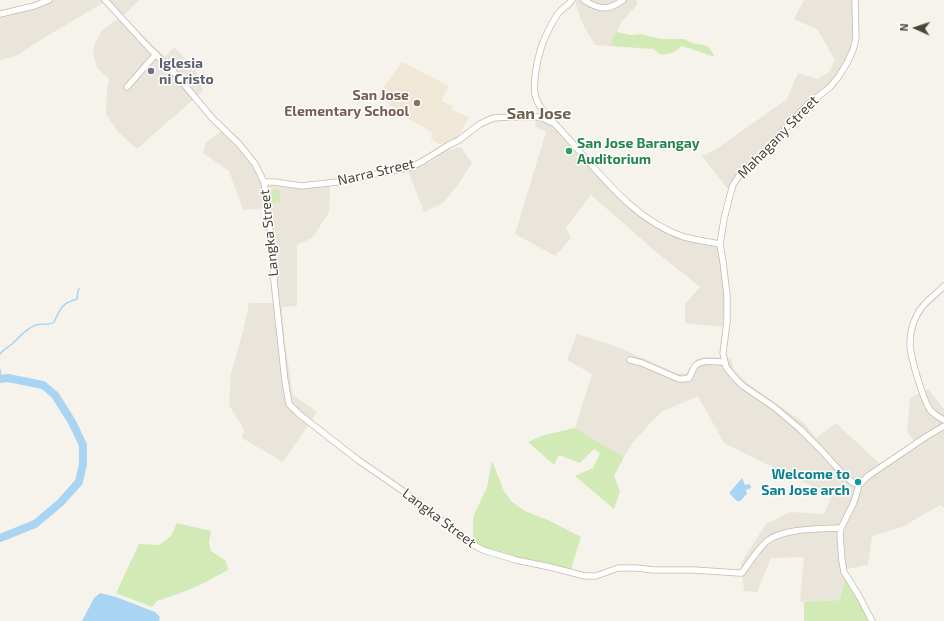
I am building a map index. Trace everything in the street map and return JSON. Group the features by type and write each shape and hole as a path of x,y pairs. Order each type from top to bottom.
{"street":[{"path":"0,14 30,7 49,0"},
{"path":"105,0 172,70 213,119 239,144 255,164 264,182"},
{"path":"555,124 540,107 535,98 534,92 537,60 545,38 557,15 572,0"},
{"path":"584,0 604,9 610,8 623,0"},
{"name":"Mahagany Street","path":"724,362 722,353 727,322 727,295 720,244 730,195 739,176 806,106 830,87 839,76 853,50 856,38 855,0"},
{"path":"127,87 156,54"},
{"path":"534,116 540,107"},
{"name":"Narra Street","path":"264,182 302,186 336,182 411,167 459,140 489,119 534,116 555,124 617,193 653,222 685,237 720,244"},
{"name":"Langka Street","path":"264,182 289,404 299,414 349,453 406,493 470,543 483,550 501,556 585,576 596,576 618,568 742,573 762,546 777,535 791,531 841,528"},
{"path":"944,286 925,303 917,314 911,330 910,347 914,365 928,406 932,412 944,420"},
{"path":"630,360 684,379 689,378 696,365 699,363 724,362 730,372 743,386 774,407 800,429 842,473 852,482 859,485"},
{"path":"872,621 844,572 840,535 841,528 854,502 859,485 868,476 944,426"}],"shaded area":[{"path":"40,0 139,0 123,16 165,57 174,47 197,72 203,91 137,149 118,132 106,114 109,79 97,68 93,54 94,46 102,30 118,19 103,3 16,56 0,60 0,11 18,8"},
{"path":"576,0 637,0 637,5 622,21 610,46 595,45 582,23 576,6"},
{"path":"804,0 853,0 854,34 852,46 847,59 838,75 829,85 740,172 731,188 727,188 702,156 718,148 787,99 798,73 818,79 829,72 835,60 818,30 794,19"},
{"name":"San Jose Elementary School","path":"402,62 449,86 441,101 453,106 452,110 469,117 458,137 441,145 431,139 432,132 398,113 379,94"},
{"path":"537,119 549,123 556,128 614,193 630,208 683,239 717,247 719,249 725,290 723,327 685,323 685,304 700,287 655,251 591,195 566,228 571,238 555,256 515,234 546,132 535,126"},
{"path":"226,127 240,139 259,166 269,186 306,189 330,186 329,213 312,238 297,245 297,306 282,307 285,343 293,395 317,412 283,462 242,438 244,429 229,405 231,374 244,328 249,303 274,303 265,208 243,210 229,171 203,153 206,143"},
{"path":"461,147 472,163 457,186 443,203 424,212 408,171 434,160 445,151"},
{"path":"577,334 615,346 679,374 686,373 696,360 705,357 731,358 734,370 747,383 804,423 816,438 836,423 881,465 914,441 907,432 910,398 928,389 944,409 944,508 940,505 902,527 872,536 868,565 846,569 840,600 800,602 804,557 771,558 757,592 744,591 741,563 766,524 790,512 824,514 832,496 724,443 698,396 661,412 633,442 624,457 575,428 592,374 567,360"}],"green space":[{"path":"616,32 631,35 641,34 661,39 684,39 692,43 708,46 715,57 682,46 672,53 661,55 653,49 610,46"},
{"path":"279,189 281,202 270,204 268,191"},
{"path":"575,428 624,457 614,476 620,491 614,509 575,476 593,468 600,453 594,449 580,463 559,455 554,465 528,442 544,435"},
{"path":"492,461 504,491 512,502 525,511 550,521 581,537 571,569 506,555 484,548 473,541 473,517 487,487"},
{"path":"177,523 211,531 209,543 211,551 226,561 228,570 186,591 157,601 152,607 116,593 139,544 159,545 171,536"},
{"path":"845,577 858,597 870,621 804,621 804,602 840,600"}],"water":[{"path":"742,478 745,485 750,484 751,488 746,490 747,494 740,501 737,501 730,494 730,492"},
{"path":"100,593 116,597 155,612 160,617 159,621 82,621 94,598"}],"waterway":[{"path":"0,354 23,333 32,327 38,324 50,324 54,322 62,307 77,299 79,289"},
{"path":"0,370 1,378"},
{"path":"0,379 8,378 43,385 55,395 72,422 83,445 83,464 79,482 60,503 35,524 0,538"}],"place":[{"name":"Iglesia ni Cristo","path":"151,71"},
{"name":"San Jose Elementary School","path":"417,103"},
{"name":"San Jose Barangay Auditorium","path":"569,151"},
{"name":"Welcome to San Jose arch","path":"858,482"}],"district":[{"name":"San Jose","path":"539,114"}]}
